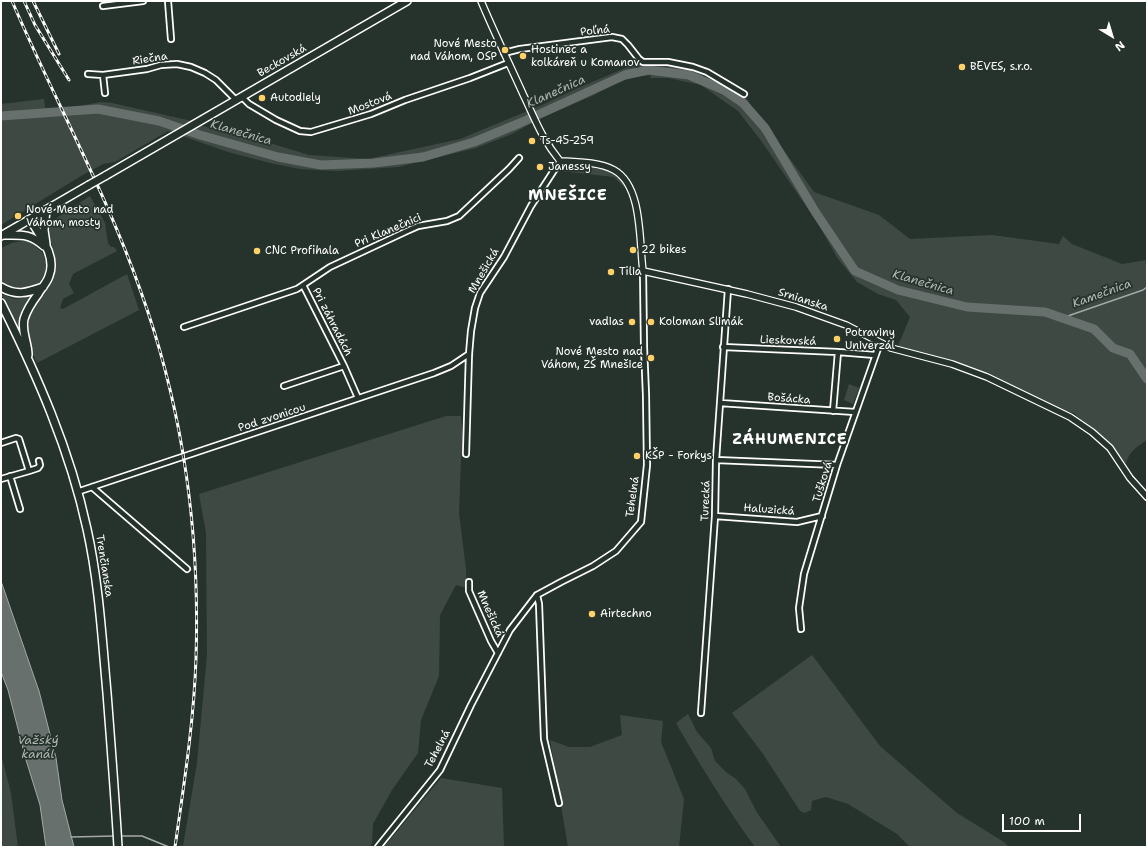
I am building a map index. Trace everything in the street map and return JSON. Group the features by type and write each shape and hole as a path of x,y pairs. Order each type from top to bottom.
{"main road":[{"name":"Beckovská","path":"2,236 407,1"},
{"path":"46,210 44,230 47,248"},
{"path":"28,359 28,349 23,330 24,319 27,310 49,278 51,270 51,257 30,219"},
{"path":"2,236 30,236 47,248"},
{"path":"1,286 6,290 18,294 30,292 43,286"},
{"name":"Trenčianska","path":"1,304 28,359 50,410 70,467 91,548 101,621 118,847"}],"street":[{"path":"103,6 143,1"},
{"path":"168,1 171,39"},
{"path":"482,2 508,63 540,131 547,145 560,161"},
{"name":"Poľná","path":"504,53 520,49 612,37 622,39 639,60 643,62 668,62 694,67 707,72 744,94"},
{"name":"Mostová","path":"239,99 276,120 300,131 311,132 339,125 371,114 405,100 470,78 508,63"},
{"name":"Riečna","path":"88,74 103,76 161,65 176,64 191,67 216,80 239,99"},
{"path":"103,76 105,93"},
{"name":"Pri Klanečnici","path":"184,326 298,289 330,267 418,226 448,221 459,216 519,158"},
{"name":"Tehelná","path":"378,847 440,770 471,705 510,630 537,595 593,566 616,552 642,522 647,466 643,270 639,221 633,193 625,180 615,171 594,164 560,161"},
{"name":"Mnešická","path":"466,454 471,331 473,316 480,293 504,257 531,206 560,161"},
{"name":"Srnianska","path":"643,270 728,289 820,315 846,325 880,343 898,350 952,364 987,377 1070,417 1086,427 1110,448 1130,478 1147,497"},
{"name":"Pri záhradách","path":"303,285 344,366 358,398"},
{"name":"Turecká","path":"701,713 715,516 716,460 728,289"},
{"name":"Tušková","path":"802,629 799,608 804,574 837,465 880,343"},
{"name":"Lieskovská","path":"723,347 838,352 875,356"},
{"path":"833,411 838,352"},
{"name":"Pod zvonicou","path":"77,492 434,373 451,366 469,354"},
{"name":"Pri záhradách","path":"284,386 344,366"},
{"name":"Bošácka","path":"720,403 856,412"},
{"path":"1,442 16,438 19,439 28,470"},
{"path":"716,460 837,465"},
{"path":"1,479 38,468 40,465 39,461"},
{"path":"10,476 20,509"},
{"path":"92,487 187,569"},
{"name":"Haluzická","path":"715,516 796,522 822,516"},
{"name":"Mnešická","path":"469,582 469,591 491,641 498,653"},
{"path":"537,595 539,604 544,739 559,803"}],"shaded area":[{"path":"643,58 670,59 746,98 814,192 879,215 910,239 992,235 1059,244 1063,236 1072,244 1122,264 1147,260 1147,440 1131,453 1126,464 1106,440 1074,413 1059,409 1018,388 950,360 898,346 910,317 896,300 878,294 857,282 838,259 817,222 762,142 738,111 701,85 668,78 650,78 651,75 626,78 592,96 541,118 512,134 476,148 398,167 337,171 300,169 228,152 168,131 115,162 103,164 81,176 1,225 1,104 44,99 45,108 74,107 101,102 112,103 196,122 202,126 240,134 309,155 368,159 460,139 635,64"},
{"path":"570,165 602,169 616,176 625,188 614,177 560,171 557,172 557,169 562,166"},
{"path":"90,196 105,223 108,243 117,251 73,274 69,284 74,293 63,299 60,308 63,309 127,274 139,310 37,363 27,336 25,322 32,306 54,276 56,266 50,237 51,224 55,219"},
{"path":"28,240 43,253 46,264 45,273 39,283 25,290 12,289 1,282 1,248 12,243"},
{"path":"1,294 15,299 31,297 20,315 18,327"},
{"path":"849,384 859,388 853,404 844,400"},
{"path":"446,416 461,416 463,437 459,513 466,569 466,588 456,585 440,615 439,676 421,720 418,753 392,790 373,824 372,843 370,847 180,847 180,845 183,846 197,763 207,655 206,533 199,494"},
{"path":"812,655 880,746 957,813 1004,842 1009,847 910,847 897,834 848,804 826,797 812,801 811,810 805,813 800,811 763,754 732,713"},
{"path":"688,714 697,732 711,748 715,761 745,789 756,811 781,847 755,847 744,832 676,723"},
{"path":"620,715 663,721 661,742 684,799 679,847 568,847 550,740 569,747 590,747 622,735"},
{"path":"1,754 11,793 18,847 1,847"},
{"path":"441,778 502,788 504,847 384,847"}],"water":[{"name":"Važský kanál","path":"1,581 39,691 56,758 62,800 74,847 46,847 40,805 26,760 8,690 1,672"}],"waterway":[{"name":"Klanečnica","path":"1,116 98,109 159,121 200,135 278,157 321,165 374,163 423,157 474,142 520,123 625,75 648,70 689,75 724,90 743,103 765,128 816,213 855,271 898,290 967,307 1045,312 1094,329 1113,348 1130,354 1147,379"},
{"name":"Kamečnica","path":"1062,318 1143,290 1147,287"},
{"path":"71,837 115,836"},
{"path":"119,836 142,836 169,847"}],"railway":[{"path":"12,1 96,182 127,255 156,336 178,427 186,472 191,519 197,611 193,705 175,847"},
{"path":"24,1 35,25 69,80"},
{"path":"33,1 59,54"}],"place":[{"name":"Nové Mesto nad Váhom, OSP","path":"505,50"},
{"name":"Hostinec a kolkáreň u Komanov","path":"523,56"},
{"name":"BEVES, s.r.o.","path":"962,67"},
{"name":"Autodiely","path":"262,98"},
{"name":"Ts-45-259","path":"532,141"},
{"name":"Janessy","path":"540,167"},
{"name":"Nové Mesto nad Váhom, mosty","path":"18,216"},
{"name":"22 bikes","path":"633,250"},
{"name":"CNC Profihala","path":"257,251"},
{"name":"Tilia","path":"611,272"},
{"name":"vadias","path":"632,322"},
{"name":"Koloman Slimák","path":"651,322"},
{"name":"Potraviny Univerzál","path":"837,339"},
{"name":"Nové Mesto nad Váhom, ZŠ Mnešice","path":"651,358"},
{"name":"KŠP - Forkys","path":"637,456"},
{"name":"Airtechno","path":"592,614"}],"district":[{"name":"MNEŠICE","path":"568,196"},
{"name":"ZÁHUMENICE","path":"790,440"}]}
